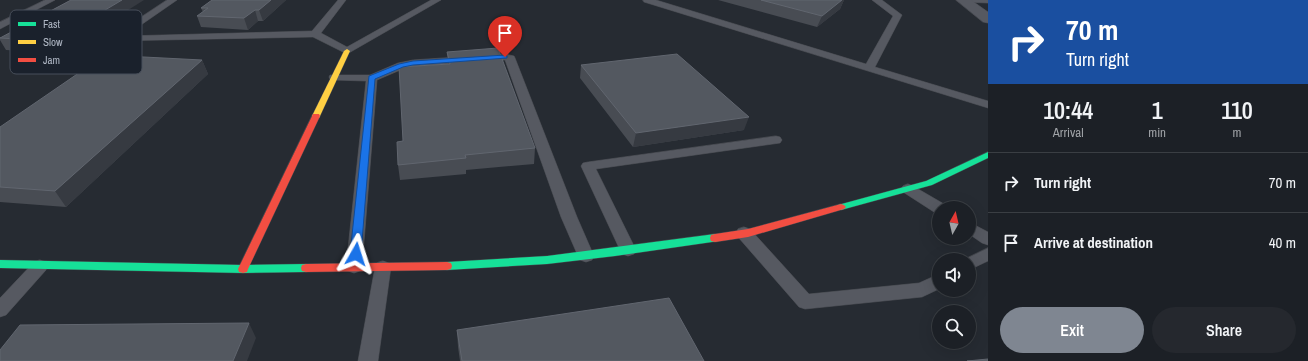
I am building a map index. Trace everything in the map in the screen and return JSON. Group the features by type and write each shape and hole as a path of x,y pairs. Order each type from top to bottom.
{"street":[{"path":"963,0 988,19"},
{"path":"243,269 347,51"},
{"path":"0,264 243,269 471,266 586,256 744,233 929,183 988,154"}],"lane":[{"path":"31,10 51,0"},
{"path":"142,20 173,0"},
{"path":"315,34 342,0"},
{"path":"142,38 315,34 347,51 436,0"},
{"path":"647,0 988,105"},
{"path":"869,68 898,15 876,0"},
{"path":"963,0 988,2"},
{"path":"0,26 10,21"},
{"path":"334,77 372,78 402,65 413,63 505,57 510,58 569,216 586,256"},
{"path":"354,267 372,78"},
{"path":"628,250 588,166 776,140"},
{"path":"908,189 932,204"},
{"path":"976,231 988,239"},
{"path":"744,233 805,302 922,290 932,285"},
{"path":"976,260 988,254"},
{"path":"0,310 40,266"},
{"path":"368,361 383,267"}],"building":[{"path":"71,0 122,0 105,10 52,10"},
{"path":"212,0 271,0 259,10 255,10 244,18 197,16 208,8 201,8"},
{"path":"761,0 842,0 822,16"},
{"path":"10,33 10,39 0,38"},
{"path":"498,48 535,148 465,155 466,158 398,165 397,142 403,141 399,67 450,64 447,52"},
{"path":"677,54 749,117 636,133 581,65"},
{"path":"142,57 202,60 55,191 0,187 0,127 77,74 142,74"},
{"path":"669,298 704,361 462,361 457,330"},
{"path":"249,323 233,361 0,361 0,350 20,325"},
{"path":"988,359 988,361 967,361"}],"traffic: fast":[{"path":"841,207 929,183 988,155"},
{"path":"447,266 547,260 715,238"},
{"path":"0,264 243,269 306,268"}],"traffic: slow":[{"path":"316,116 347,51"}],"traffic: jam":[{"path":"243,269 316,116"},
{"path":"715,238 748,233 841,207"},
{"path":"306,268 447,266"}],"route":[{"path":"356,254 372,78 402,65 413,63 505,57"}]}
